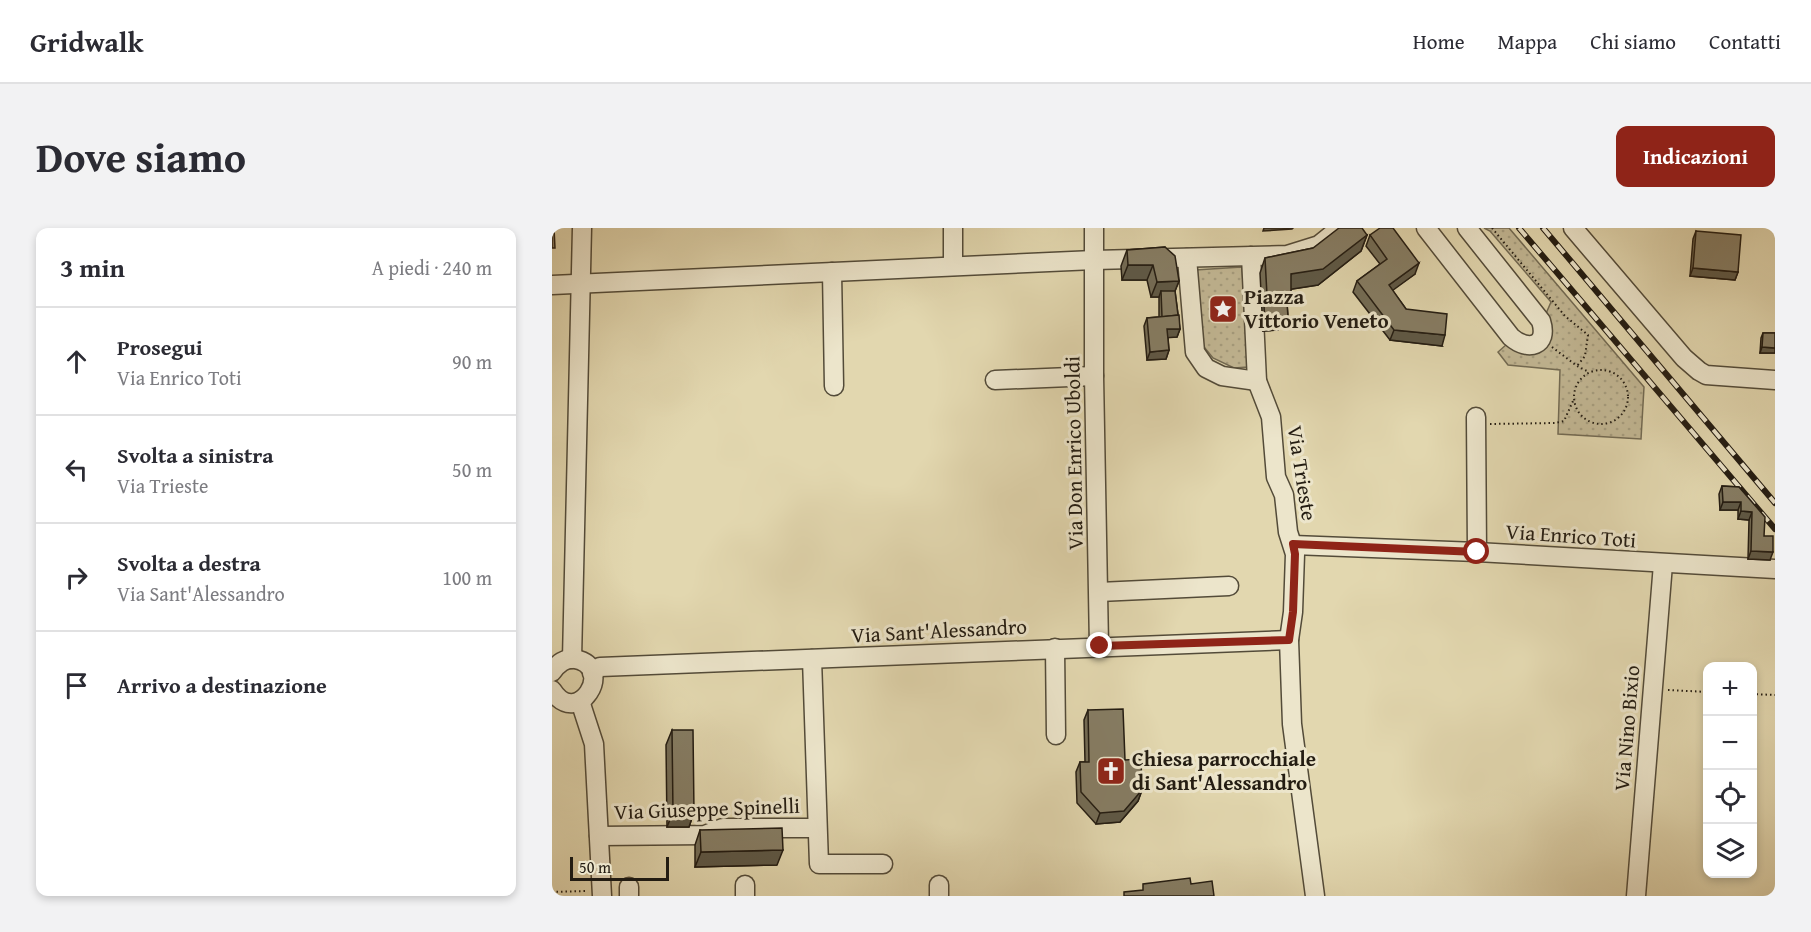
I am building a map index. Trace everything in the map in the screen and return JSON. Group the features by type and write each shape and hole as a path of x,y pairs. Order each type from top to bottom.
{"street":[{"path":"572,659 582,228"},
{"path":"953,228 953,266"},
{"name":"Via Don Enrico Uboldi","path":"1094,228 1094,376 1100,646"},
{"path":"552,285 1094,260 1287,255 1319,245 1340,228"},
{"path":"1426,228 1511,337 1527,347 1535,344 1542,338 1544,328 1541,321 1467,228"},
{"path":"1573,228 1684,358 1699,371 1714,376 1775,380"},
{"path":"1187,258 1195,352 1206,368 1221,376 1257,381 1251,256"},
{"path":"832,272 834,386"},
{"path":"994,380 1094,376"},
{"name":"Via Trieste","path":"1257,381 1271,417 1276,477 1284,495 1288,532 1295,554 1293,612 1289,640 1292,724 1315,896"},
{"path":"1476,420 1477,552"},
{"name":"Via Enrico Toti","path":"1293,544 1775,569"},
{"name":"Via Nino Bixio","path":"1635,896 1663,564"},
{"path":"1099,592 1229,586"},
{"name":"Via Sant'Alessandro","path":"592,673 600,667 1289,640"},
{"path":"1054,648 1056,735"},
{"path":"552,672 555,666 564,660 572,659 583,662 592,673 593,687 589,694 580,701 568,702 560,699 552,690"},
{"path":"812,659 819,864 883,864"},
{"path":"580,701 594,744 602,893"},
{"name":"Via Giuseppe Spinelli","path":"599,836 705,835 723,828 817,828"}],"path":[{"path":"1492,228 1565,316 1588,335 1585,356 1577,366"},
{"path":"1545,342 1577,366 1589,372"},
{"path":"1476,420 1555,423 1564,421 1573,401 1578,381 1589,372 1604,370 1618,375 1628,389 1629,398 1625,410 1617,420 1609,424 1592,423 1579,414 1573,401"},
{"path":"1653,689 1703,692"},
{"path":"1757,694 1775,695"},
{"path":"552,892 602,893"}],"shaded area":[{"path":"1484,228 1509,228 1644,387 1641,439 1558,434 1560,370 1508,365 1498,352 1507,344 1529,353 1551,302 1490,231"},
{"path":"1242,267 1248,367 1234,368 1213,358 1200,342 1195,270"}],"building":[{"path":"552,228 554,228 555,248 552,248"},
{"path":"1339,228 1362,228 1367,235 1323,269 1291,274 1291,294 1267,295 1265,258 1313,248"},
{"path":"1380,228 1393,228 1419,263 1389,285 1406,309 1447,314 1445,335 1394,330 1357,281 1387,259 1370,235"},
{"path":"1696,231 1741,235 1738,272 1693,268"},
{"path":"1165,247 1175,256 1179,281 1157,282 1153,265 1128,265 1127,250"},
{"path":"1161,291 1175,291 1178,315 1162,317"},
{"path":"1287,303 1288,317 1280,318 1280,325 1265,326 1264,305"},
{"path":"1179,315 1180,329 1167,329 1169,350 1150,352 1147,318"},
{"path":"1763,333 1775,333 1775,348 1762,347"},
{"path":"1722,486 1739,487 1765,517 1764,536 1773,536 1773,552 1751,551 1752,512 1741,511 1741,502 1723,502"},
{"name":"Chiesa parrocchiale di Sant'Alessandro","path":"1123,709 1125,760 1141,759 1142,790 1124,811 1100,813 1081,792 1080,762 1089,762 1088,710"},
{"path":"672,730 693,730 694,812 673,812"},
{"path":"782,828 783,850 701,852 700,830"},
{"path":"1190,878 1191,884 1212,881 1214,896 1124,896 1124,892 1143,890 1143,884"}],"railway":[{"path":"1519,228 1775,529"},
{"path":"1543,228 1775,503"}],"place":[{"name":"Piazza Vittorio Veneto","path":"1223,309"},
{"name":"Chiesa parrocchiale di Sant'Alessandro","path":"1111,771"}],"route":[{"path":"1100,646 1289,640 1293,612 1295,554 1293,544 1477,552"}]}
